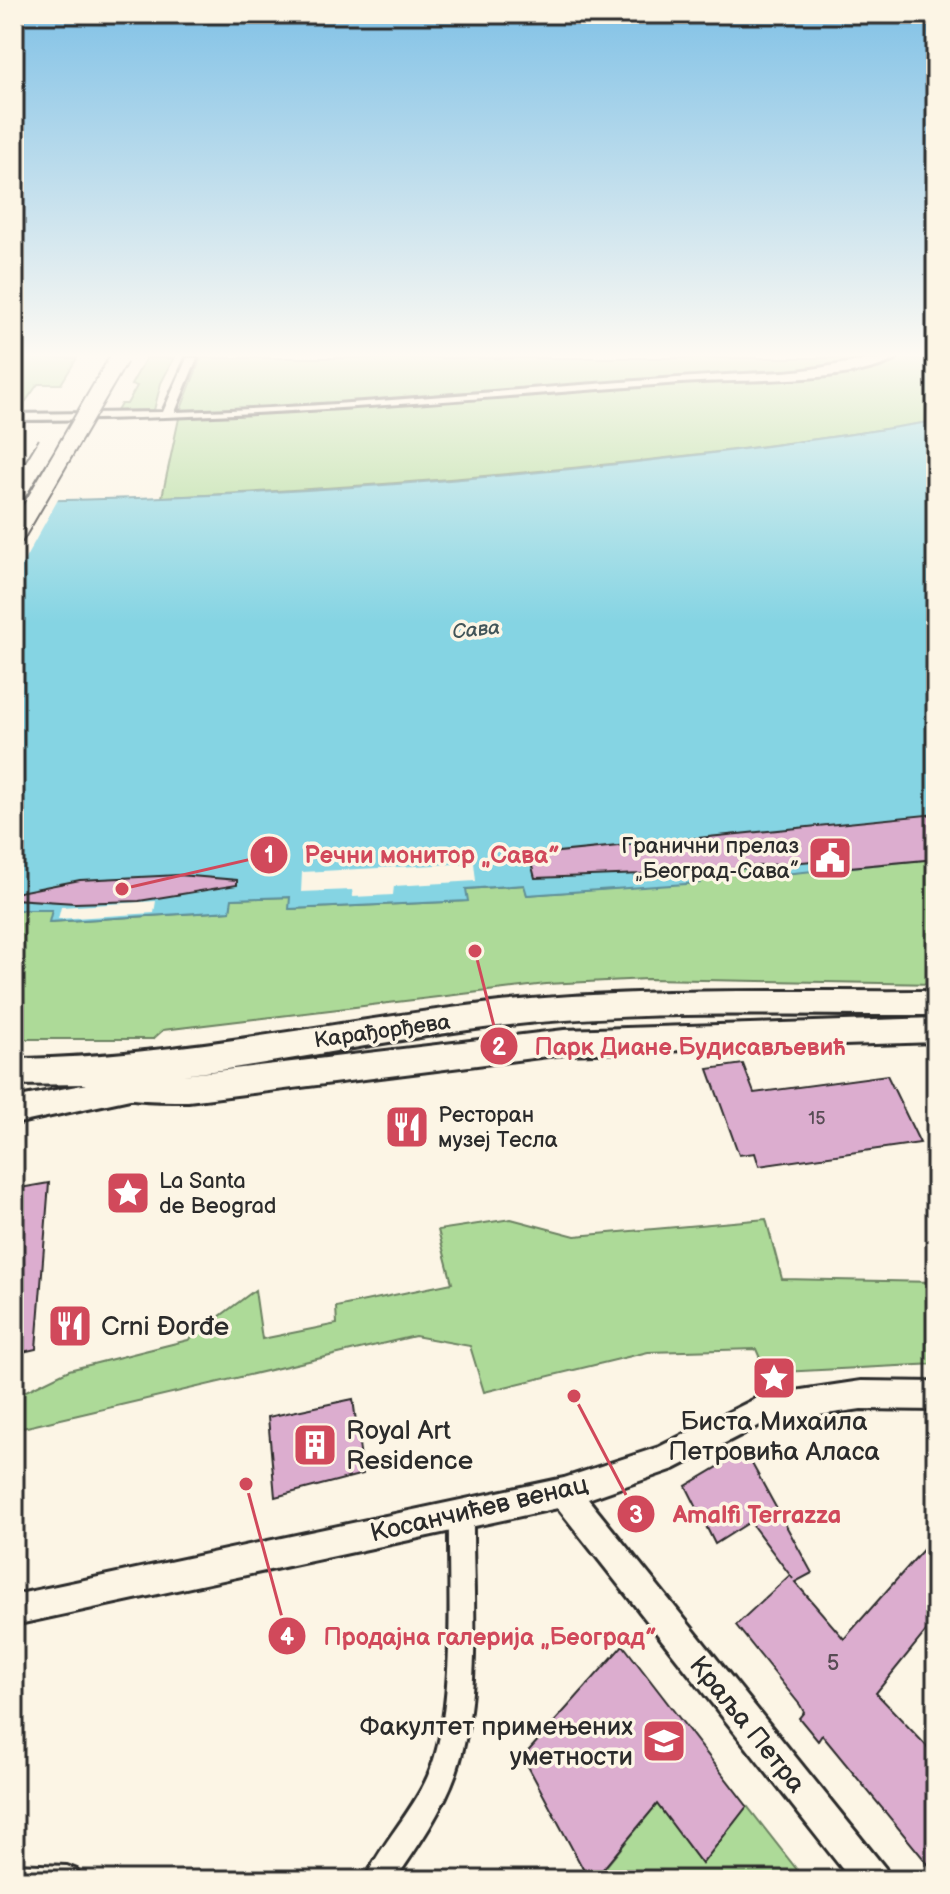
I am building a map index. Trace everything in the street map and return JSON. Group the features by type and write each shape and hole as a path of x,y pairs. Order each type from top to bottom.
{"main road":[{"path":"14,498 46,446"},
{"path":"14,538 67,446"},
{"name":"Карађорђева","path":"14,1072 70,1073 172,1063 505,1014 624,1007 936,1003"},
{"name":"Карађорђева","path":"70,1073 134,1087 188,1088 564,1042 936,1030"}],"street":[{"name":"Карађорђева","path":"14,1111 134,1087"},
{"name":"Косанчићев венац","path":"14,1610 564,1492 664,1459 761,1410 861,1395 936,1396"},
{"name":"Краља Петра","path":"564,1492 873,1880"},
{"path":"379,1880 436,1790 452,1740 456,1705 461,1515"},
{"path":"14,1878 67,1880"}],"green space":[{"path":"173,446 762,446 453,479 162,497"},
{"path":"936,849 936,984 647,979 546,984 163,1030 153,1039 14,1039 14,910 52,910 50,922 230,911 231,899 291,897 290,909 467,901 465,889 525,885 527,895 700,882 698,872 752,868 755,877 817,870"},
{"path":"511,1219 575,1236 766,1219 782,1279 936,1282 936,1364 782,1372 773,1362 763,1365 756,1349 648,1352 484,1392 470,1346 415,1336 14,1430 14,1391 24,1392 69,1370 188,1340 255,1290 262,1339 337,1324 336,1307 452,1283 438,1230"},
{"path":"657,1804 702,1864 747,1806 805,1880 595,1880"}],"water":[{"name":"Сава","path":"765,446 936,446 936,849 926,850 932,859 754,877 751,868 698,872 700,883 527,895 524,885 466,889 468,901 289,909 290,897 232,899 230,911 49,922 52,910 14,910 14,501 361,487"}],"pier":[{"path":"60,496 14,579 14,497"},
{"path":"474,863 476,881 394,886 393,895 353,897 352,890 301,892 302,872"},
{"path":"156,901 154,913 58,919 61,907"}],"building":[{"path":"936,814 936,859 817,870 812,861 698,872 535,878 529,855"},
{"path":"179,875 237,880 237,885 139,901 75,903 14,899 14,893 80,880"},
{"path":"743,1064 754,1093 887,1075 920,1143 759,1166 755,1153 739,1155 708,1069"},
{"path":"49,1183 36,1349 14,1354 14,1189"},
{"name":"Royal Art Residence","path":"353,1399 363,1474 275,1497 268,1417"},
{"path":"745,1451 812,1573 795,1582 844,1639 936,1535 936,1619 876,1693 936,1756 936,1874 822,1735 818,1741 799,1718 804,1712 800,1705 736,1625 790,1575 750,1522 715,1544 686,1486"},
{"path":"623,1645 747,1806 702,1864 657,1804 594,1880 589,1880 523,1757"}],"place":[{"name":"Гранични прелаз „Београд-Сава”","path":"830,858"},
{"name":"Речни монитор „Сава”","path":"122,889"},
{"name":"Парк Диане Будисављевић","path":"475,951"},
{"name":"Ресторан музеј Тесла","path":"407,1127"},
{"name":"La Santa de Beograd","path":"128,1193"},
{"name":"Crni Đorđe","path":"70,1326"},
{"name":"Биста Михаила Петровића Аласа","path":"774,1378"},
{"name":"Amalfi Terrazza","path":"574,1396"},
{"name":"Royal Art Residence","path":"315,1445"},
{"name":"Продајна галерија „Београд”","path":"246,1484"},
{"name":"Факултет примењених уметности","path":"664,1741"}]}
